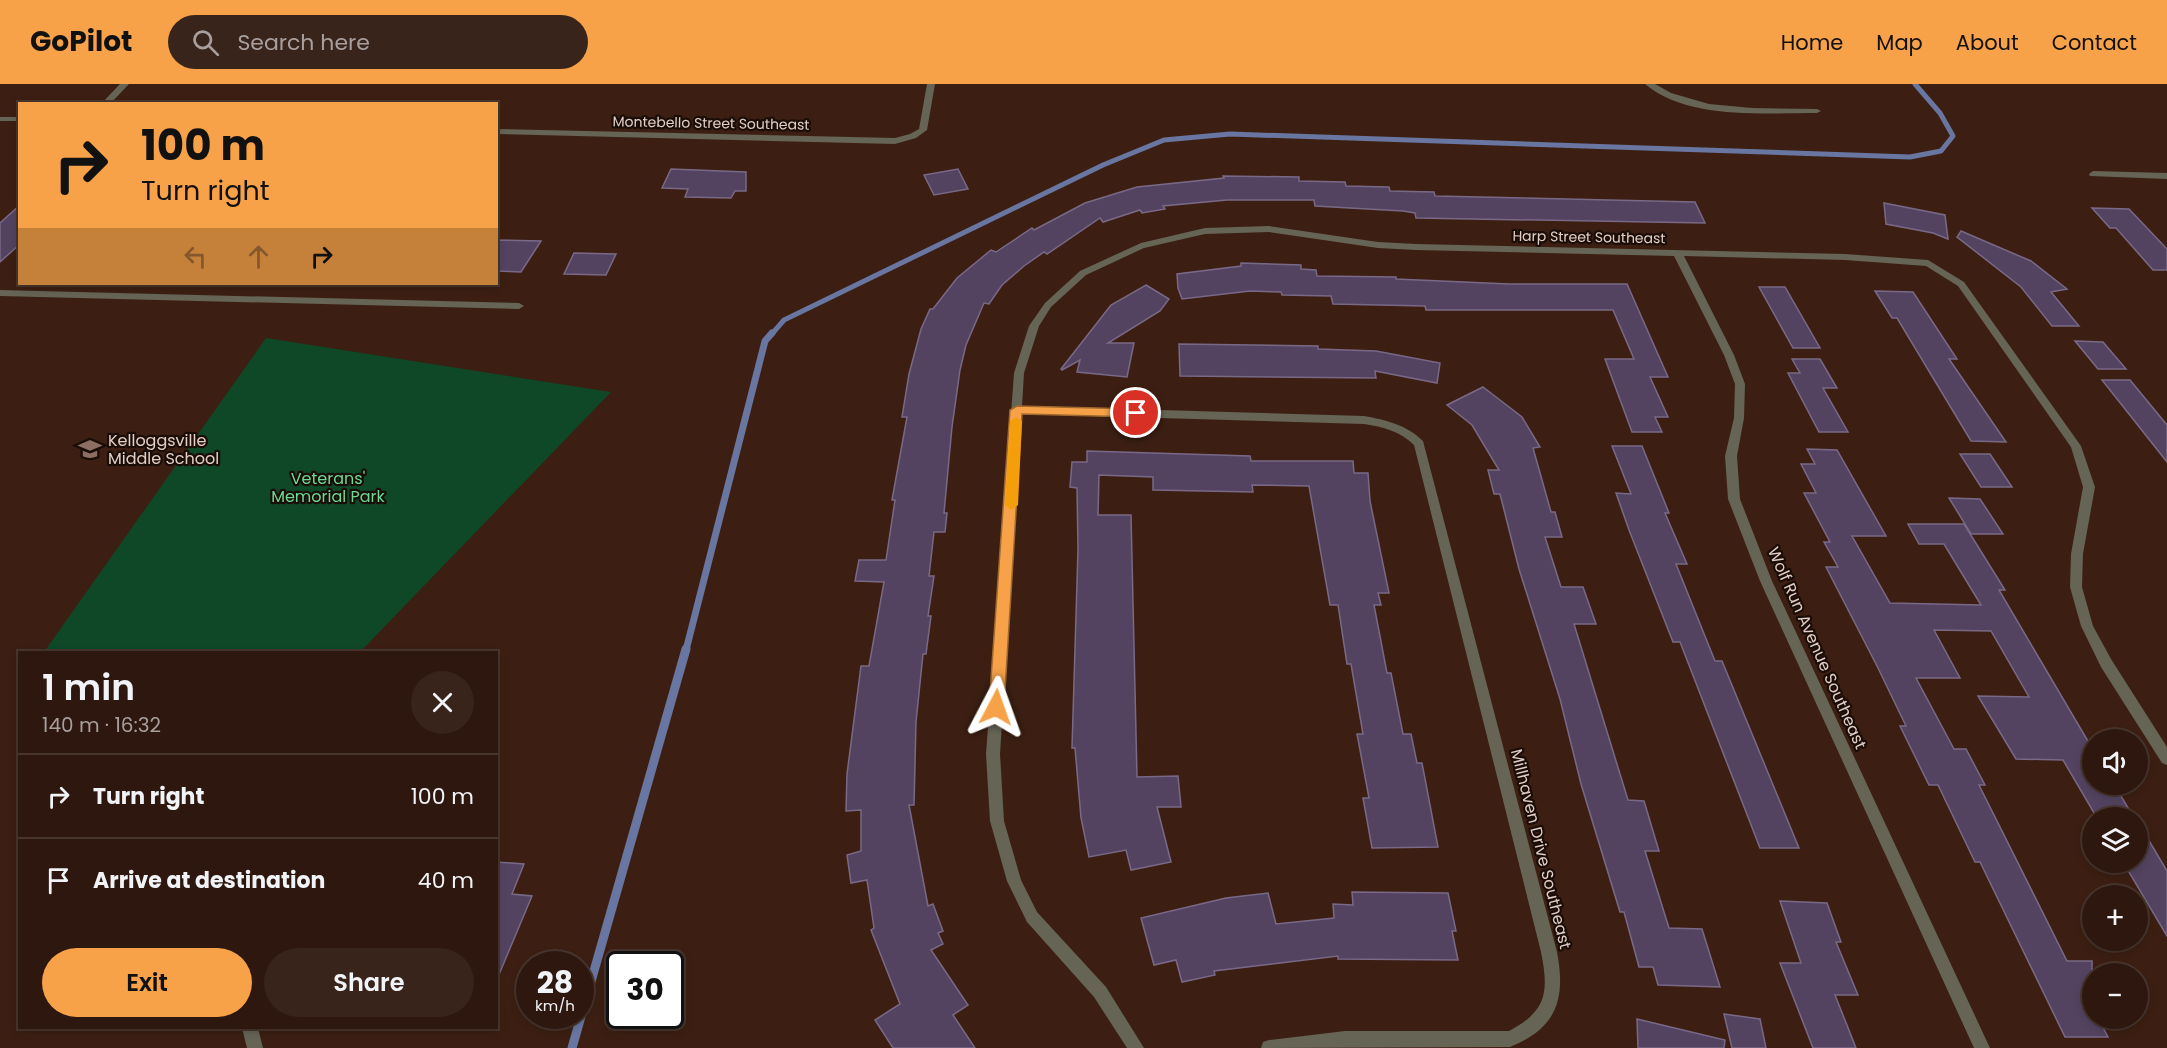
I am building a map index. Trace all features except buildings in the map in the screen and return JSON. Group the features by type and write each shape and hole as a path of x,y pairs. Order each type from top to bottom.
{"street":[{"path":"107,102 124,84"},
{"name":"Montebello Street Southeast","path":"498,131 894,141 913,136 923,130 931,84"},
{"path":"1649,84 1662,93 1704,108 1817,111"},
{"path":"0,119 18,119"},
{"path":"2093,174 2167,176"},
{"name":"Harp Street Southeast","path":"1136,1048 1100,992 1032,917 1010,869 997,821 993,754 1019,373 1034,326 1048,305 1083,273 1141,246 1205,231 1250,228 1378,245 1677,252 1886,259 1928,263 1961,284 2076,446 2089,487 2077,554 2076,587 2088,626 2106,663 2167,759"},
{"name":"Wolf Run Avenue Southeast","path":"1677,252 1729,355 1740,384 1739,418 1731,456 1734,499 1772,592 1982,1048"},
{"path":"0,293 519,306"},
{"name":"Millhaven Drive Southeast","path":"1017,410 1345,419 1396,427 1413,436 1422,451 1549,952 1554,973 1552,993 1545,1015 1532,1028 1509,1039 1345,1039 1269,1048"},
{"path":"250,1029 255,1048"}],"green space":[{"name":"Veterans' Memorial Park","path":"266,338 611,392 361,651 45,651"}],"waterway":[{"path":"771,335 784,320 1103,165 1164,140 1230,134 1910,157 1941,151 1953,136 1940,113 1915,84"},
{"path":"686,650 765,341 772,333"},
{"path":"572,1048 686,649"}],"slow traffic":[{"path":"1011,505 1016,421"}],"place":[{"name":"Kelloggsville Middle School","path":"90,449"}],"route":[{"path":"996,707 1017,410 1136,413"}]}
